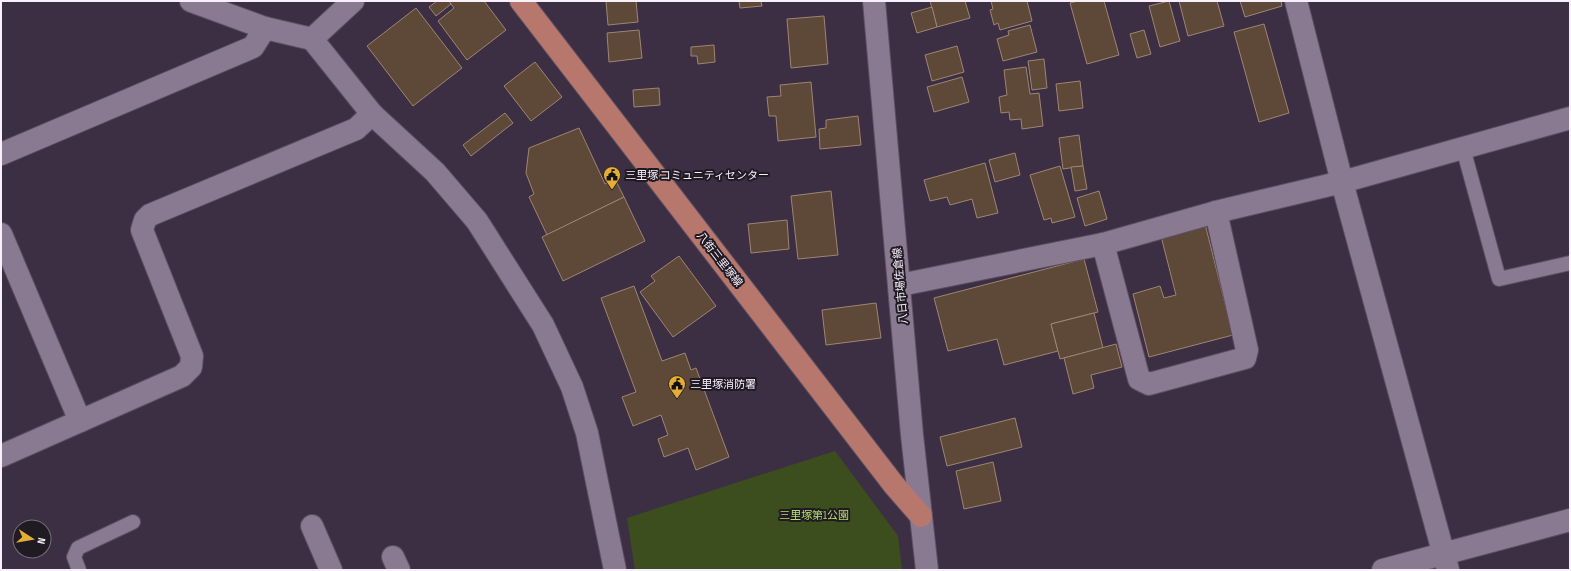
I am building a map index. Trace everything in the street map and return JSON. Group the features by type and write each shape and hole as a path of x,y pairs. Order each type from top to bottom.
{"main road":[{"name":"八街三里塚線","path":"520,1 894,485 921,516"}],"street":[{"path":"191,1 265,28 312,39 372,114 435,172 477,221 543,326 572,387 587,432 615,570"},
{"path":"312,39 353,1"},
{"name":"八日市場佐倉線","path":"874,1 927,570"},
{"path":"1296,1 1342,182 1445,562"},
{"path":"1,154 253,47 265,28"},
{"path":"1,456 182,376 191,367 192,356 142,230 145,220 150,215 356,129 372,114"},
{"path":"900,285 1103,244 1216,212 1342,182 1570,118"},
{"path":"1103,244 1139,379 1149,384 1245,358 1246,350 1216,212"},
{"path":"1,234 80,421"},
{"path":"1383,570 1445,562 1570,520"},
{"path":"312,526 331,570"}],"lane":[{"path":"1463,148 1499,279 1570,263"},
{"path":"79,570 74,557 78,548 133,522"}],"green space":[{"name":"三里塚第1公園","path":"835,451 898,536 902,570 635,570 627,518"}],"building":[{"path":"437,1 449,1 451,4 436,16 429,7"},
{"path":"449,1 484,1 506,30 467,60 438,21 454,8"},
{"path":"606,1 636,1 638,22 608,25"},
{"path":"739,1 761,1 762,6 740,8"},
{"path":"930,1 965,1 970,18 937,27"},
{"path":"991,1 1027,1 1032,21 1000,30 998,23 994,25 990,10 993,9"},
{"path":"1078,1 1104,1 1119,55 1087,64 1070,3"},
{"path":"1169,1 1180,41 1160,47 1149,6"},
{"path":"1179,1 1217,1 1224,26 1188,36"},
{"path":"1240,1 1281,1 1282,6 1245,17"},
{"path":"932,7 937,27 917,33 911,13"},
{"path":"416,8 462,68 413,106 367,46"},
{"path":"824,16 828,64 791,68 787,19"},
{"path":"1264,24 1289,113 1259,122 1234,32"},
{"path":"1030,25 1037,52 1003,61 997,39 1009,35 1008,31"},
{"path":"639,30 642,58 609,62 607,33"},
{"path":"1144,30 1151,54 1137,58 1130,34"},
{"path":"714,45 715,62 698,64 697,56 691,56 691,47"},
{"path":"957,46 964,72 932,81 925,55"},
{"path":"1044,59 1047,88 1032,90 1028,61"},
{"path":"535,62 562,97 531,121 504,86"},
{"path":"1026,67 1030,94 1039,93 1043,126 1022,129 1021,119 1010,120 1009,112 1001,113 999,97 1007,95 1004,70"},
{"path":"962,77 969,102 934,112 927,87"},
{"path":"1080,81 1083,108 1059,111 1056,84"},
{"path":"811,82 816,137 778,141 776,116 769,116 767,97 781,96 780,85"},
{"path":"659,88 660,105 634,107 633,90"},
{"path":"505,113 513,123 471,156 463,145"},
{"path":"858,116 861,145 820,149 819,129 826,128 826,120"},
{"path":"579,128 605,184 615,179 624,197 547,235 529,197 534,194 526,173 529,148"},
{"path":"1079,135 1083,166 1063,169 1059,138"},
{"path":"1015,153 1020,175 995,182 989,160"},
{"path":"985,163 998,213 977,218 972,199 950,205 947,197 930,201 924,180"},
{"path":"1060,166 1075,217 1052,223 1051,218 1044,220 1030,175"},
{"path":"1083,166 1087,189 1075,191 1071,167"},
{"path":"831,191 838,255 798,259 791,196"},
{"path":"1099,191 1107,219 1085,226 1077,198"},
{"path":"624,197 645,241 563,281 542,237"},
{"path":"787,220 789,249 751,253 748,224"},
{"path":"1205,224 1233,335 1149,357 1133,294 1160,286 1164,298 1176,295 1161,236"},
{"path":"679,256 716,306 673,337 640,292 655,281 651,276"},
{"path":"1084,259 1098,312 1051,324 1058,351 1004,365 997,339 948,351 934,298"},
{"path":"634,286 662,361 685,353 691,370 696,368 729,457 696,470 688,448 664,457 658,439 668,435 661,415 633,426 622,397 636,392 601,298"},
{"path":"876,303 881,338 826,345 822,310"},
{"path":"1094,313 1103,348 1060,359 1051,324"},
{"path":"1116,344 1122,367 1091,375 1094,388 1073,394 1064,358"},
{"path":"1015,418 1022,447 947,466 940,437"},
{"path":"993,462 1001,501 964,509 956,471"}],"place":[{"name":"三里塚 コミュニティセンター","path":"612,190"},
{"name":"三里塚消防署","path":"677,399"}]}
